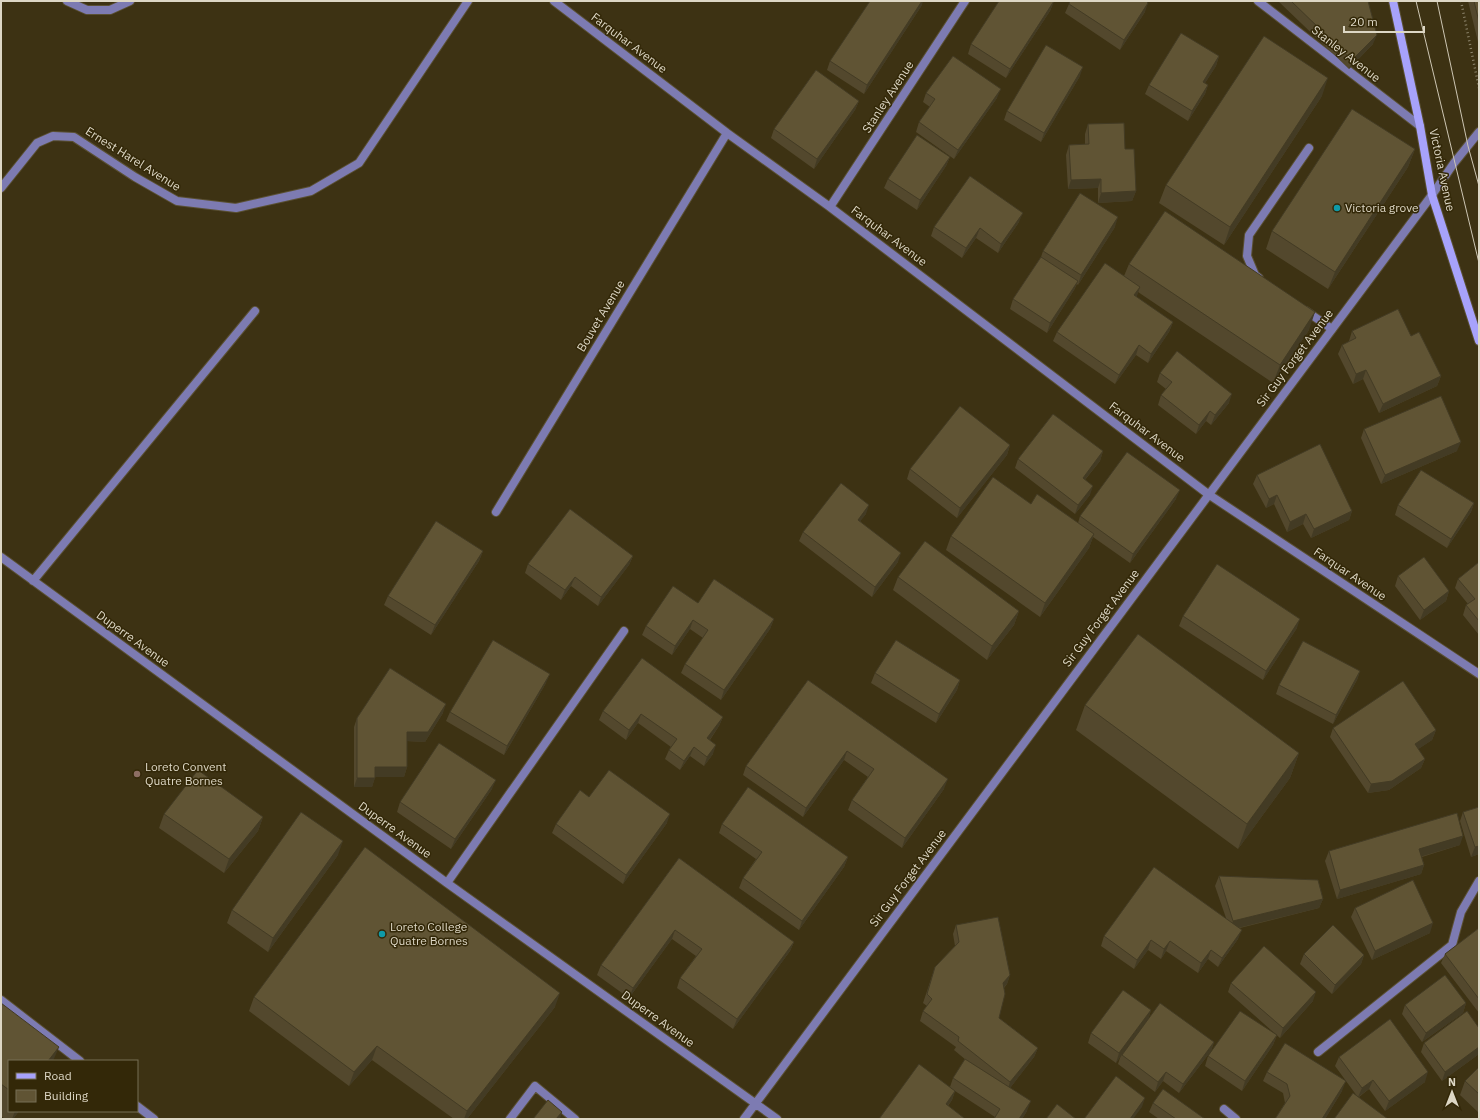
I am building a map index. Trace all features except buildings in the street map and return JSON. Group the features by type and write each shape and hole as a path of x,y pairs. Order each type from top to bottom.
{"main road":[{"name":"Victoria Avenue","path":"1393,1 1420,126 1432,195 1479,341"}],"street":[{"path":"67,1 87,10 110,10 130,1"},
{"name":"Ernest Harel Avenue","path":"1,188 37,143 53,136 74,137 135,177 177,201 236,208 311,191 359,163 468,1"},
{"name":"Farquhar Avenue","path":"554,1 727,133 830,207 1208,494"},
{"name":"Stanley Avenue","path":"830,207 965,1"},
{"name":"Stanley Avenue","path":"1258,1 1420,126"},
{"name":"Sir Guy Forget Avenue","path":"744,1119 1432,195 1454,163 1479,132"},
{"name":"Bouvet Avenue","path":"496,512 727,133"},
{"path":"1267,284 1255,275 1248,256 1249,235 1309,148"},
{"path":"1300,307 1332,329"},
{"path":"33,581 255,311"},
{"name":"Farquar Avenue","path":"1208,494 1479,674"},
{"name":"Duperre Avenue","path":"1,557 447,883 776,1119"},
{"path":"447,883 624,631"},
{"path":"1318,1052 1452,945 1461,912 1479,881"},
{"path":"1,1000 79,1060"},
{"path":"510,1119 536,1086 575,1119"},
{"path":"138,1107 154,1119"},
{"path":"1224,1109 1236,1119"}],"path":[{"path":"1462,1 1479,88"}],"tram line":[{"path":"1416,1 1479,263"},
{"path":"1437,1 1468,146 1479,186"}],"place":[{"name":"Victoria grove","path":"1337,208"},
{"name":"Loreto Convent Quatre Bornes","path":"137,774"},
{"name":"Loreto College Quatre Bornes","path":"382,934"}]}
